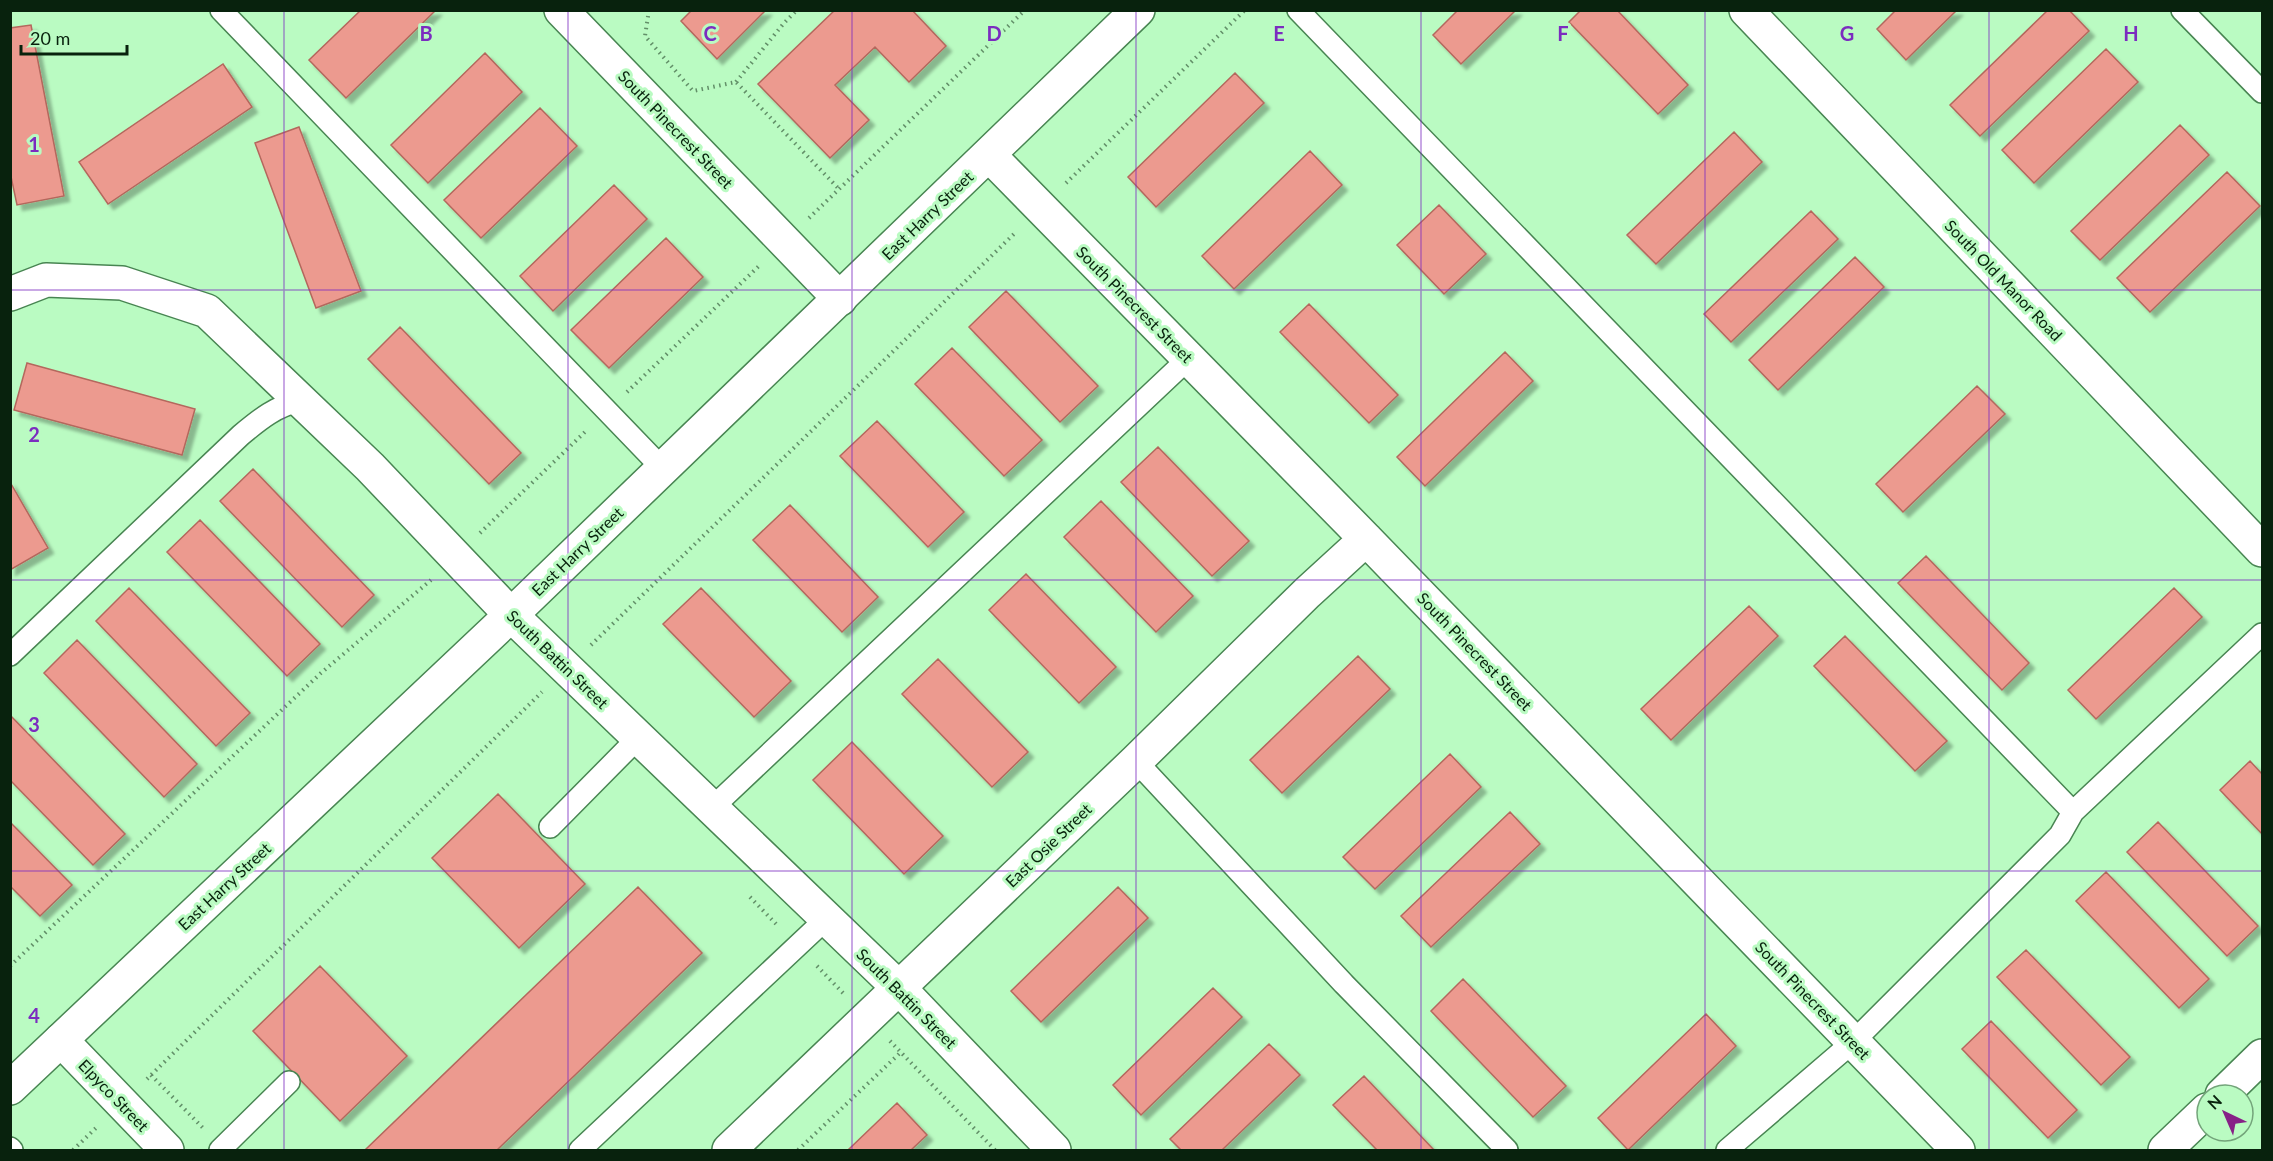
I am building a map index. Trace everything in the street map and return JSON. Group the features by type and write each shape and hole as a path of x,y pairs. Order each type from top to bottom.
{"street":[{"name":"South Pinecrest Street","path":"561,10 840,299"},
{"name":"East Harry Street","path":"10,1088 511,615 1138,10"},
{"name":"South Old Manor Road","path":"1746,10 2262,550"},
{"name":"South Pinecrest Street","path":"990,155 1958,1150"},
{"name":"South Battin Street","path":"10,294 46,280 122,283 207,311 370,467 511,615 899,988 1054,1150"},
{"name":"East Osie Street","path":"729,1150 1136,761 1307,593 1366,539"},
{"name":"Elpyco Street","path":"61,1040 167,1150"},
{"path":"2234,1083 2262,1056"},
{"path":"2165,1150 2195,1121"}],"lane":[{"path":"220,10 663,469"},
{"path":"1298,10 2073,812"},
{"path":"2182,10 2262,92"},
{"path":"712,807 1190,358"},
{"path":"10,655 241,435 261,418 290,403 301,401"},
{"path":"1727,1150 1853,1042 2060,835 2073,812 2262,634"},
{"path":"550,826 639,737"},
{"path":"1136,761 1344,984 1507,1150"},
{"path":"580,1150 827,918"},
{"path":"221,1149 289,1082"}],"path":[{"path":"650,10 645,36 693,92 736,82 797,10"},
{"path":"10,966 321,673 456,557 1025,10"},
{"path":"73,1150 1245,10"},
{"path":"736,82 839,189"},
{"path":"748,895 995,1150"},
{"path":"798,1150 901,1052"},
{"path":"151,1075 221,1149"}],"building":[{"path":"361,10 436,10 346,98 309,60"},
{"path":"692,10 766,10 717,59 681,21"},
{"path":"835,10 912,10 946,46 909,82 875,47 835,85 869,120 830,158 758,84"},
{"path":"1458,10 1516,10 1461,64 1433,35"},
{"path":"1581,10 1617,10 1688,85 1658,114 1569,22"},
{"path":"1896,10 1957,10 1906,60 1877,29"},
{"path":"2048,10 2069,10 2089,31 1980,136 1950,105"},
{"path":"31,25 64,196 17,205 10,172 10,28"},
{"path":"2106,49 2138,82 2034,183 2002,150"},
{"path":"485,53 522,92 428,183 391,145"},
{"path":"223,64 252,107 108,204 79,162"},
{"path":"1235,73 1264,103 1156,207 1128,177"},
{"path":"540,108 577,146 481,238 444,200"},
{"path":"2180,125 2209,155 2100,260 2071,231"},
{"path":"299,127 361,291 316,308 255,143"},
{"path":"1734,132 1762,162 1656,264 1627,235"},
{"path":"1310,151 1342,185 1234,289 1202,256"},
{"path":"2227,172 2260,206 2150,312 2117,278"},
{"path":"614,185 647,219 553,311 520,276"},
{"path":"1439,205 1486,254 1444,294 1397,245"},
{"path":"1811,211 1838,239 1731,342 1704,314"},
{"path":"666,238 703,277 609,368 571,330"},
{"path":"1855,257 1884,287 1778,390 1749,360"},
{"path":"1006,291 1098,386 1060,422 969,327"},
{"path":"1309,304 1398,395 1369,423 1280,332"},
{"path":"400,327 521,453 489,484 368,359"},
{"path":"952,348 1042,440 1004,476 915,384"},
{"path":"1505,352 1533,381 1425,486 1397,457"},
{"path":"27,363 195,409 182,455 14,410"},
{"path":"1977,386 2005,414 1903,512 1876,484"},
{"path":"877,421 964,512 928,547 840,456"},
{"path":"1158,447 1249,541 1212,576 1121,482"},
{"path":"253,469 374,595 342,627 220,501"},
{"path":"10,482 48,548 10,570"},
{"path":"1101,501 1193,596 1156,632 1064,537"},
{"path":"790,505 878,597 842,632 753,540"},
{"path":"200,520 320,644 287,676 167,552"},
{"path":"1926,556 2029,663 2002,690 1898,583"},
{"path":"1026,574 1116,667 1079,703 989,610"},
{"path":"129,588 250,713 216,746 96,621"},
{"path":"701,588 791,681 754,717 663,624"},
{"path":"2174,588 2202,617 2096,719 2068,690"},
{"path":"1749,606 1778,636 1671,740 1641,709"},
{"path":"1845,636 1947,741 1915,771 1814,666"},
{"path":"77,640 197,764 164,797 44,673"},
{"path":"1358,656 1390,689 1282,793 1250,760"},
{"path":"938,659 1028,752 992,787 902,694"},
{"path":"10,715 125,834 93,865 10,780"},
{"path":"852,742 943,836 904,874 813,780"},
{"path":"1450,754 1481,787 1375,889 1343,857"},
{"path":"2250,761 2262,774 2262,834 2220,790"},
{"path":"498,794 585,884 519,948 432,858"},
{"path":"1510,812 1540,844 1431,947 1401,916"},
{"path":"10,822 72,885 40,916 10,886"},
{"path":"2158,822 2258,926 2227,956 2127,852"},
{"path":"2106,872 2209,979 2179,1008 2076,901"},
{"path":"638,887 702,953 497,1150 365,1150"},
{"path":"1118,887 1148,918 1041,1022 1011,991"},
{"path":"2026,950 2130,1057 2101,1085 1997,977"},
{"path":"320,966 407,1056 340,1121 253,1031"},
{"path":"1463,979 1566,1086 1533,1117 1431,1011"},
{"path":"1213,988 1242,1017 1141,1115 1113,1085"},
{"path":"1706,1014 1736,1046 1628,1150 1598,1118"},
{"path":"1991,1021 2077,1110 2048,1138 1962,1049"},
{"path":"1269,1044 1300,1075 1222,1150 1181,1150 1170,1139"},
{"path":"1364,1076 1434,1150 1377,1150 1333,1105"},
{"path":"897,1103 927,1135 911,1150 848,1150"}]}
